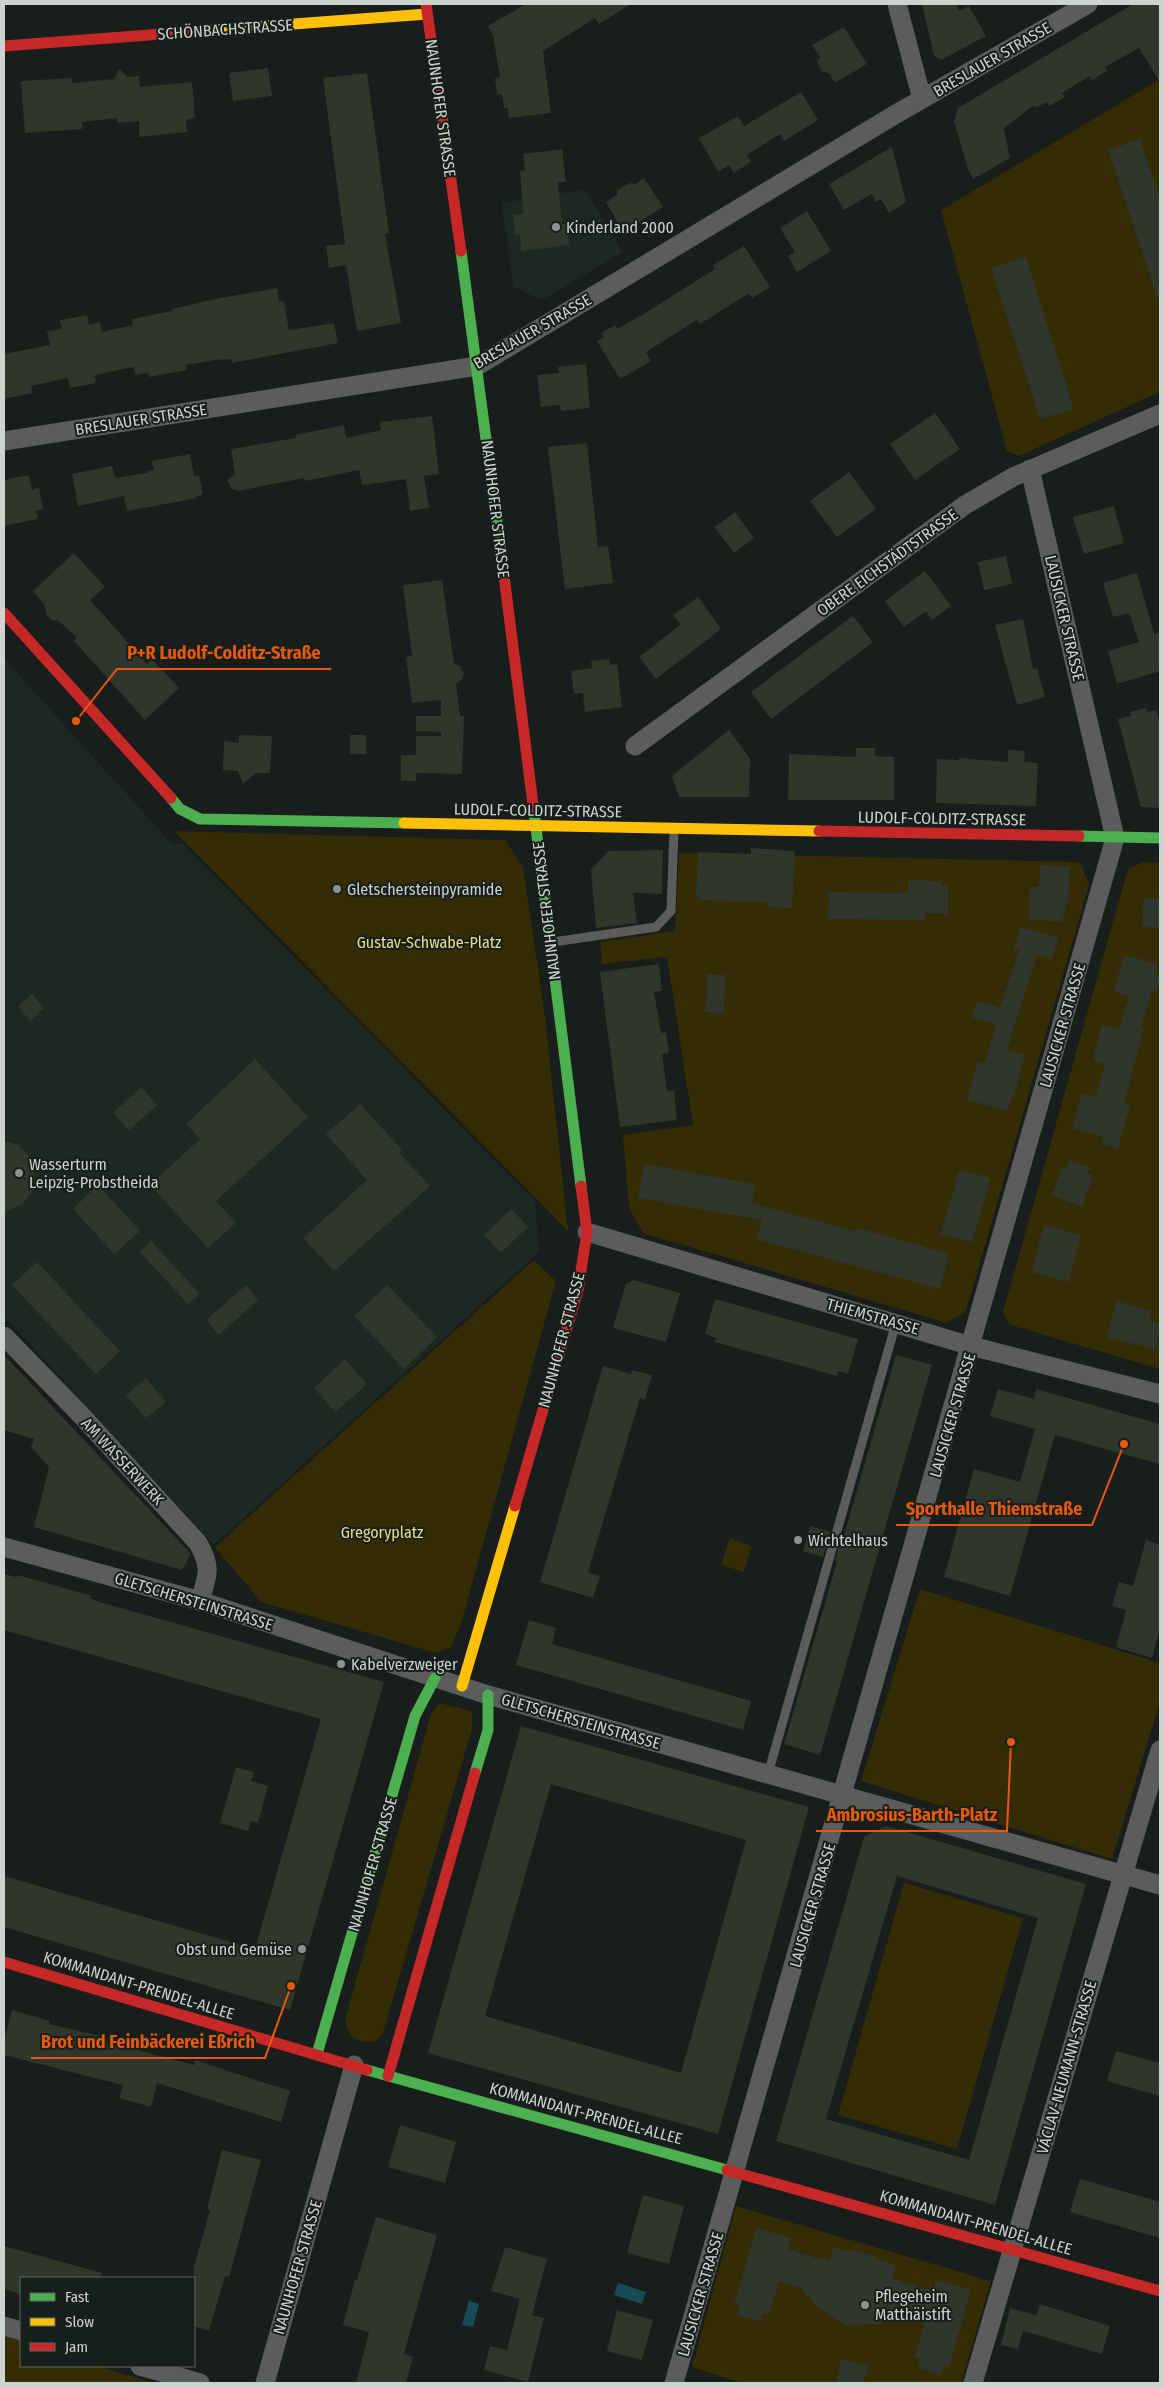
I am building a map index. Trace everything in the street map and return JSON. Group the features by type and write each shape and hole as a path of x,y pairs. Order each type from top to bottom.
{"street":[{"name":"SCHÖNBACHSTRASSE","path":"4,46 426,9 443,4"},
{"name":"BRESLAUER STRASSE","path":"897,4 922,99"},
{"name":"BRESLAUER STRASSE","path":"4,441 477,366 922,99 1088,4"},
{"name":"NAUNHOFER STRASSE","path":"426,9 477,366 587,1232 578,1290 462,1686"},
{"name":"OBERE EICHSTÄDTSTRASSE","path":"635,746 965,505 1030,470 1160,414"},
{"name":"LAUSICKER STRASSE","path":"674,2383 1115,838 1030,470"},
{"name":"LUDOLF-COLDITZ-STRASSE","path":"4,613 180,809 200,819 674,830 1160,838"},
{"name":"THIEMSTRASSE","path":"587,1232 971,1346 1160,1394"},
{"name":"AM WASSERWERK","path":"4,1336 82,1416 198,1543 207,1560 208,1577 200,1601"},
{"name":"GLETSCHERSTEINSTRASSE","path":"4,1547 200,1601 488,1695 1160,1885"},
{"name":"NAUNHOFER STRASSE","path":"317,2054 414,1716 435,1678"},
{"path":"388,2076 488,1730 488,1695"},
{"name":"VÁCLAV-NEUMANN-STRASSE","path":"973,2383 1160,1750"},
{"name":"KOMMANDANT-PRENDEL-ALLEE","path":"4,1962 388,2076 1160,2290"},
{"name":"NAUNHOFER STRASSE","path":"265,2383 354,2065"},
{"path":"4,2326 20,2331"},
{"path":"144,2367 200,2383"}],"lane":[{"path":"550,942 656,927 671,911 674,830"},
{"path":"768,1774 896,1323"}],"shaded area":[{"name":"Kinderland 2000","path":"585,189 623,252 542,300 513,287 502,203"},
{"path":"4,658 172,844 183,844 535,1201 539,1252 214,1545 4,1316"}],"green space":[{"path":"1160,79 1160,392 1019,456 1007,451 941,210"},
{"name":"Gustav-Schwabe-Platz","path":"174,831 505,840 523,867 545,1016 568,1231"},
{"path":"679,853 1080,862 1089,885 966,1311 947,1323 643,1233 629,1208 623,1135 693,1125 667,957 602,964 600,942 675,931"},
{"path":"1144,862 1160,863 1160,1369 1010,1325 1003,1312 1127,872 1131,867"},
{"name":"Gregoryplatz","path":"534,1260 556,1281 461,1624 451,1647 436,1653 261,1602 215,1547"},
{"path":"730,1538 752,1546 744,1572 721,1565"},
{"path":"920,1589 1160,1663 1160,1702 1112,1859 861,1781"},
{"path":"439,1703 472,1711 472,1729 383,2033 375,2041 359,2041 348,2031 345,2020 431,1714"},
{"path":"904,1883 1023,1918 957,2149 838,2115"},
{"path":"736,2206 991,2281 961,2383 742,2383 692,2367"},
{"path":"4,2336 20,2341 20,2367 101,2367 153,2383 4,2383"}],"water":[{"path":"618,2283 646,2292 642,2304 614,2295"},
{"path":"469,2301 479,2304 473,2327 462,2325"}],"building":[{"path":"526,4 631,4 599,24 595,18 543,51 551,113 509,118 508,108 504,108 502,94 497,95 495,78 500,77 493,35 488,26"},
{"path":"922,4 956,4 959,11 969,6 986,36 941,60 934,56"},
{"path":"1133,4 1160,4 1160,82 1139,48 1105,67 1107,71 1092,80 1090,76 1062,93 1065,97 1049,106 1046,102 1036,108 1034,105 1004,128 1010,158 973,179 968,169 954,121 958,108"},
{"path":"844,27 867,64 835,83 829,73 822,72 817,61 820,57 812,45"},
{"path":"268,68 272,96 233,101 229,73"},
{"path":"119,69 128,77 139,76 140,87 192,82 195,118 186,120 187,132 139,137 139,121 117,123 117,118 82,122 82,129 25,133 21,81 72,78 72,83 114,79"},
{"path":"367,73 389,233 385,234 401,323 357,331 346,265 329,268 326,246 345,244 323,78"},
{"path":"801,92 818,120 784,141 780,134 747,155 751,162 734,173 729,165 718,172 699,138 738,116 744,126"},
{"path":"1140,139 1160,199 1160,297 1157,297 1108,150"},
{"path":"892,147 906,202 889,213 881,199 876,202 872,194 844,210 829,184"},
{"path":"562,149 566,182 558,182 562,224 567,224 569,245 521,251 520,235 515,235 513,215 523,214 520,171 525,170 523,154"},
{"path":"644,178 663,207 623,232 606,202 617,195 617,190 630,183 635,184"},
{"path":"807,211 831,251 797,272 788,256 795,252 780,228"},
{"path":"744,246 770,287 752,298 749,293 700,324 697,320 646,352 651,361 620,379 597,341 604,337 601,333 615,325 617,329 642,315 715,269 713,265"},
{"path":"1026,257 1074,409 1040,419 991,268"},
{"path":"277,288 279,301 284,301 289,330 334,323 338,343 232,363 231,359 221,359 186,365 187,370 149,377 148,373 135,375 134,367 95,375 96,383 70,388 68,378 31,386 33,393 4,399 4,354 50,345 47,331 62,329 60,320 87,315 89,325 100,322 102,332 133,325 132,319 172,311 172,309 210,300"},
{"path":"586,364 590,408 561,411 560,405 541,407 537,375 559,373 558,367"},
{"path":"935,413 960,449 915,480 890,444"},
{"path":"432,416 439,474 424,476 429,508 410,511 406,479 362,485 359,470 305,481 304,478 238,491 232,489 227,480 235,474 231,449 296,438 295,435 344,425 346,438 381,430 380,422"},
{"path":"587,443 598,547 608,546 613,583 565,589 548,447"},
{"path":"190,454 194,476 199,475 203,495 197,496 197,498 127,511 124,496 78,506 72,474 112,466 115,478 147,473 147,471 154,470 152,461"},
{"path":"849,472 876,509 837,537 810,501"},
{"path":"29,475 32,490 39,488 43,509 36,511 38,519 4,526 4,480"},
{"path":"1114,506 1124,543 1084,554 1073,517"},
{"path":"735,512 754,538 734,553 715,527"},
{"path":"74,553 105,587 90,600 147,664 152,659 179,688 145,720 74,641 77,638 59,621 51,620 46,614 45,606 33,591"},
{"path":"1006,556 1012,584 984,590 978,562"},
{"path":"925,571 951,606 932,620 926,611 904,627 885,601"},
{"path":"1137,573 1154,634 1160,632 1160,671 1117,684 1108,651 1139,642 1129,613 1113,617 1103,583"},
{"path":"442,580 454,664 460,666 464,673 462,680 456,684 460,716 464,716 462,774 416,773 416,781 401,781 401,755 416,755 416,736 441,736 441,732 416,731 416,716 441,716 441,700 412,703 406,657 412,656 403,585"},
{"path":"698,597 721,629 656,679 639,657 678,627 680,624 673,615"},
{"path":"853,616 873,642 771,719 751,692"},
{"path":"1023,619 1033,669 1037,668 1045,697 1017,705 995,625"},
{"path":"609,659 610,665 617,664 622,707 585,712 583,693 574,694 571,671 592,668 591,661"},
{"path":"1146,708 1147,712 1156,710 1160,724 1160,808 1141,807 1118,719 1131,716 1130,712"},
{"path":"729,730 750,759 749,797 679,797 672,776"},
{"path":"239,735 272,736 270,773 256,773 243,784 238,771 223,770 224,741 239,743"},
{"path":"350,735 366,735 366,754 350,754"},
{"path":"856,748 875,748 875,756 894,757 894,800 788,800 789,754 856,757"},
{"path":"1008,750 1025,751 1024,762 1038,763 1036,806 936,803 937,759 959,760 959,758 1008,762"},
{"path":"751,848 795,851 792,908 767,907 767,902 701,900 696,895 698,852 751,854"},
{"path":"663,850 662,894 633,893 637,923 596,928 591,870 608,851"},
{"path":"1040,865 1070,867 1068,900 1062,922 1029,919 1030,887 1039,887"},
{"path":"908,880 941,881 941,885 948,886 948,914 926,913 925,920 828,919 829,892 908,893"},
{"path":"1144,898 1160,899 1160,928 1142,927"},
{"path":"1020,927 1058,937 1052,959 1037,955 1007,1050 1025,1055 1013,1098 1011,1097 1007,1111 967,1100 978,1061 985,1063 996,1024 972,1017 977,1001 1000,1008 1019,950 1014,949"},
{"path":"1124,955 1158,964 1155,975 1160,976 1160,979 1157,992 1152,990 1141,1028 1144,1028 1124,1104 1130,1106 1118,1149 1102,1144 1104,1137 1072,1129 1082,1093 1096,1097 1105,1064 1093,1061 1102,1025 1119,1029 1129,996 1114,992"},
{"path":"659,964 662,991 654,992 661,1033 666,1032 669,1053 662,1054 667,1091 674,1090 677,1120 620,1127 600,972"},
{"path":"707,974 725,975 724,1013 705,1012"},
{"path":"32,994 44,1008 30,1021 18,1006"},
{"path":"255,1059 308,1117 216,1201 236,1223 208,1248 150,1185 200,1139 186,1124"},
{"path":"141,1087 157,1105 129,1130 113,1113"},
{"path":"360,1104 402,1150 399,1153 430,1186 334,1271 303,1238 367,1180 326,1134"},
{"name":"Wasserturm Leipzig-Probstheida","path":"4,1141 18,1145 28,1154 34,1166 35,1180 31,1194 22,1204 4,1213"},
{"path":"1069,1161 1090,1167 1087,1174 1093,1175 1083,1206 1052,1196 1062,1167 1067,1168"},
{"path":"644,1164 755,1184 752,1203 854,1231 862,1229 949,1254 940,1289 756,1239 762,1220 638,1198"},
{"path":"959,1170 991,1178 972,1242 941,1234"},
{"path":"98,1185 140,1231 114,1254 73,1209"},
{"path":"511,1209 528,1227 501,1253 484,1235"},
{"path":"1044,1225 1081,1235 1069,1282 1032,1272"},
{"path":"151,1241 200,1294 188,1304 140,1252"},
{"path":"37,1262 120,1351 96,1374 12,1285"},
{"path":"633,1280 680,1293 666,1342 613,1328 626,1284"},
{"path":"246,1285 258,1300 219,1335 206,1320"},
{"path":"387,1285 437,1337 404,1369 354,1316"},
{"path":"715,1299 858,1339 848,1374 838,1371 837,1376 715,1342 716,1338 705,1334"},
{"path":"1116,1301 1152,1311 1149,1321 1160,1324 1155,1349 1107,1337"},
{"path":"4,1355 191,1554 182,1570 34,1527 49,1467 31,1447 34,1439 4,1430"},
{"path":"896,1355 932,1365 820,1755 784,1744 837,1562 835,1561 842,1535 844,1536"},
{"path":"345,1359 367,1384 335,1412 314,1388"},
{"path":"603,1366 631,1374 632,1370 652,1375 645,1399 640,1398 588,1572 600,1576 593,1598 540,1582"},
{"path":"146,1378 166,1402 146,1418 126,1395"},
{"path":"998,1389 1034,1399 1036,1389 1160,1424 1160,1464 1055,1435 1010,1596 944,1577 974,1469 1020,1482 1035,1429 990,1416"},
{"path":"810,1526 830,1532 823,1557 803,1551"},
{"path":"1146,1540 1160,1545 1160,1628 1152,1658 1116,1647 1126,1610 1112,1606 1119,1582 1133,1586"},
{"path":"4,1574 16,1577 17,1575 82,1593 91,1596 90,1598 99,1602 384,1682 290,2010 4,1927 4,1876 255,1949 321,1719 4,1630"},
{"path":"529,1620 556,1628 552,1644 751,1701 743,1730 516,1665"},
{"path":"521,1726 809,1807 718,2134 428,2053","holes":["551,1784 746,1840 681,2073 485,2016"]},
{"path":"236,1767 254,1772 251,1781 268,1786 258,1823 251,1821 248,1831 220,1823"},
{"path":"886,1826 1086,1884 995,2205 776,2141 864,1837","holes":["897,1876 1038,1918 969,2160 826,2119"]},
{"path":"12,2010 50,2021 49,2024 105,2037 104,2041 194,2065 195,2060 290,2091 281,2122 157,2083 151,2107 119,2098 123,2085 4,2055 4,2040"},
{"path":"1116,2051 1160,2063 1160,2096 1107,2081"},
{"path":"400,2125 456,2142 445,2183 388,2167"},
{"path":"222,2150 261,2160 229,2277 225,2276 209,2331 195,2326 194,2277 194,2267 210,2210 207,2209"},
{"path":"1080,2179 1160,2202 1160,2238 1070,2212"},
{"path":"643,2195 684,2206 669,2264 627,2253"},
{"path":"376,2217 437,2235 404,2354 413,2357 406,2383 356,2383 369,2332 343,2325 355,2280 357,2280"},
{"name":"Pflegeheim Matthäistift","path":"756,2228 791,2238 788,2249 820,2259 821,2257 830,2260 833,2247 851,2252 851,2249 878,2257 877,2259 896,2265 892,2278 901,2280 900,2282 933,2291 936,2280 971,2290 949,2367 944,2365 941,2375 918,2368 920,2359 915,2357 924,2323 902,2316 879,2324 845,2325 816,2306 801,2288 779,2281 769,2315 763,2313 761,2322 737,2315 740,2306 734,2305"},
{"path":"4,2246 102,2273 101,2277 20,2277 20,2294 4,2289"},
{"path":"505,2247 547,2259 532,2315 544,2318 528,2382 484,2370 490,2346 507,2350 520,2299 491,2291"},
{"path":"1040,2304 1110,2326 1102,2354 1023,2331 1018,2349 1001,2345 1010,2308 1036,2315"},
{"path":"617,2310 653,2320 642,2360 607,2351"},
{"path":"841,2359 868,2366 863,2383 836,2383"}],"traffic: fast":[{"path":"461,251 501,552"},
{"path":"171,798 180,809 200,819 404,823"},
{"path":"534,812 581,1186"},
{"path":"1079,836 1160,838"},
{"path":"317,2054 415,1716 435,1678"},
{"path":"475,1773 488,1730 488,1695"},
{"path":"367,2070 727,2170"}],"traffic: slow":[{"path":"215,30 427,14"},
{"path":"404,823 819,831"},
{"path":"462,1686 515,1506"}],"traffic: jam":[{"path":"426,4 461,251"},
{"path":"4,46 215,30"},
{"path":"501,552 534,812"},
{"path":"4,613 171,798"},
{"path":"819,831 1079,836"},
{"path":"515,1506 578,1290 587,1232 581,1186"},
{"path":"388,2076 475,1773"},
{"path":"4,1962 367,2070"},
{"path":"727,2170 1160,2291"}],"place":[{"name":"Kinderland 2000","path":"556,227"},
{"name":"P+R Ludolf-Colditz-Straße","path":"76,721"},
{"name":"Gletschersteinpyramide","path":"337,889"},
{"name":"Wasserturm Leipzig-Probstheida","path":"19,1173"},
{"name":"Sporthalle Thiemstraße","path":"1124,1444"},
{"name":"Wichtelhaus","path":"798,1540"},
{"name":"Kabelverzweiger","path":"341,1664"},
{"name":"Ambrosius-Barth-Platz","path":"1011,1742"},
{"name":"Obst und Gemüse","path":"302,1949"},
{"name":"Brot und Feinbäckerei Eßrich","path":"291,1986"},
{"name":"Pflegeheim Matthäistift","path":"865,2305"}]}
